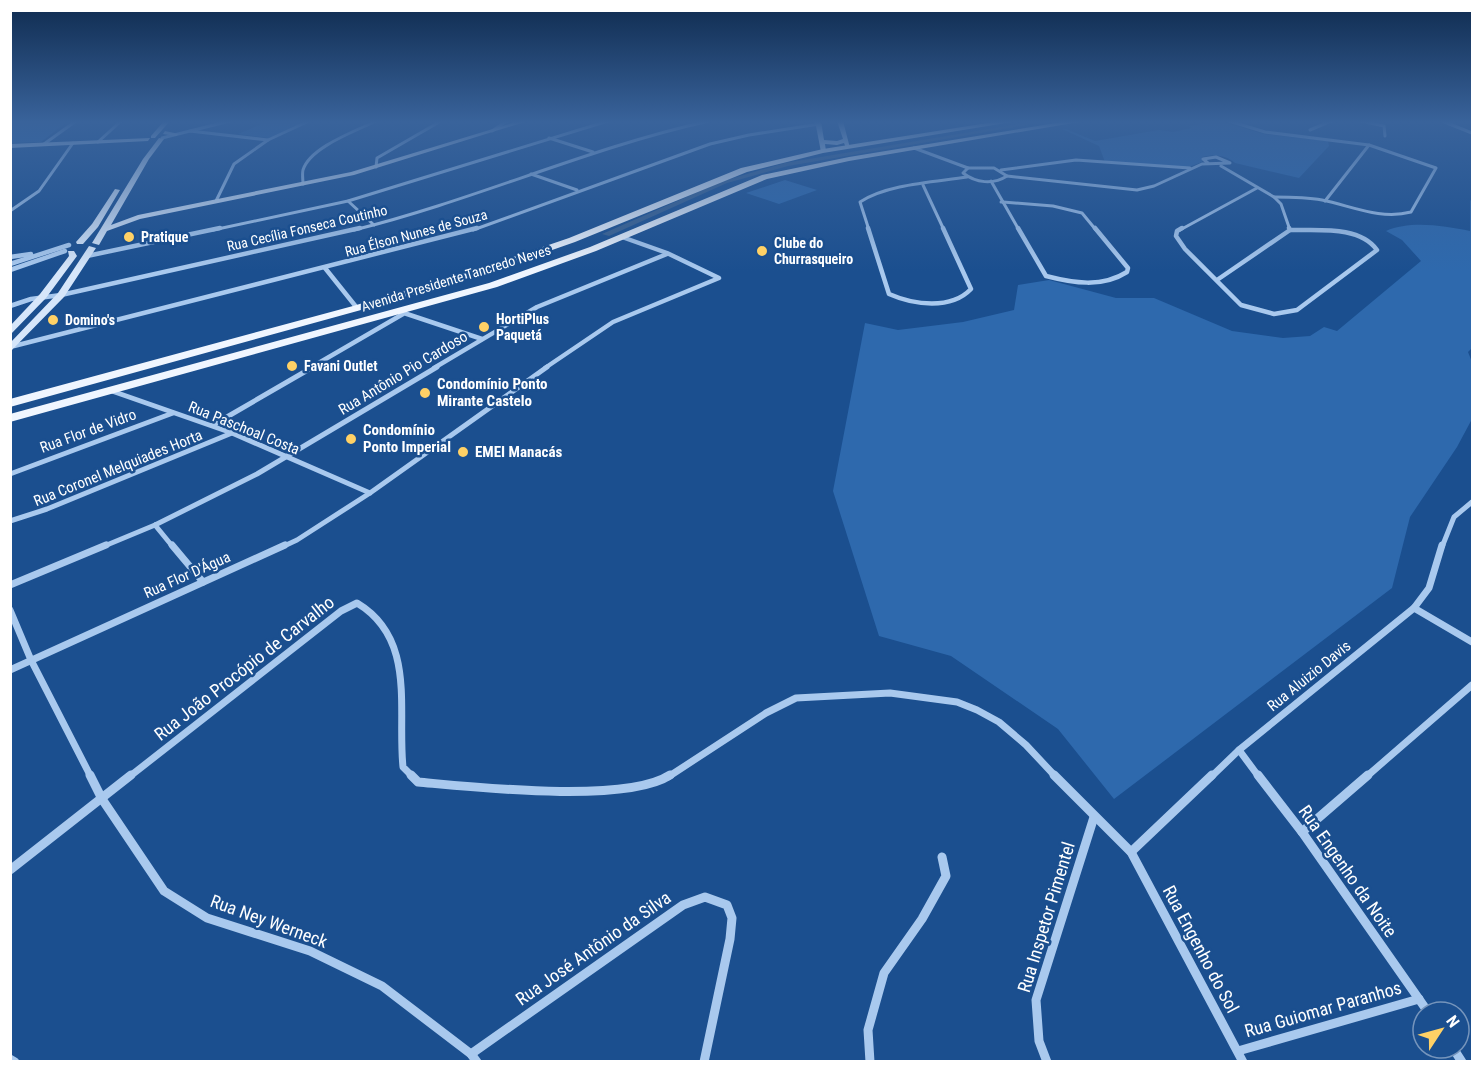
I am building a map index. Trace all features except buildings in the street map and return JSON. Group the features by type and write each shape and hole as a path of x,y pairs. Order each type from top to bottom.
{"main road":[{"name":"Avenida Presidente Tancredo Neves","path":"10,403 357,308 491,268 586,235 722,177 743,171"},
{"name":"Avenida Presidente Tancredo Neves","path":"10,418 402,313 493,285 593,249 765,177 791,171"},
{"path":"586,235 594,241 610,242"},
{"path":"572,240 593,244 593,249"},
{"path":"351,326 359,318 360,312 357,308"}],"street":[{"path":"10,211 39,191 53,171"},
{"path":"12,347 61,295 139,171"},
{"path":"216,201 231,171"},
{"path":"303,171 303,184"},
{"path":"98,221 138,217 359,171"},
{"path":"10,257 92,249 348,201 444,171"},
{"name":"Rua Cecília Fonseca Coutinho","path":"10,306 43,296 61,295 374,225 448,204 540,171"},
{"name":"Rua Élson Nunes de Souza","path":"12,347 466,232 632,171"},
{"path":"965,171 963,173 967,177"},
{"path":"1002,171 1007,176"},
{"path":"1176,171 1181,174"},
{"path":"923,185 971,289 968,293 952,300 912,303 889,294 860,202 863,198 878,193 967,177 991,181 1007,176 1137,190 1157,186 1186,171"},
{"path":"1230,171 1274,197 1281,204 1290,230"},
{"path":"1325,201 1349,171"},
{"path":"1274,197 1325,201 1383,215 1411,212 1436,171"},
{"path":"531,174 578,190"},
{"path":"10,270 68,250 80,242 98,221 123,180"},
{"path":"991,181 1001,202 1046,276 1082,283 1113,280 1127,272 1128,268 1082,213 1053,206 1001,202"},
{"path":"1217,280 1290,230 1353,234 1375,244 1377,250 1297,310 1285,313 1261,312 1241,305 1185,249 1175,234 1257,188"},
{"path":"348,201 374,225"},
{"path":"103,230 138,217"},
{"path":"622,237 667,254"},
{"path":"80,242 92,249"},
{"path":"10,332 43,296 73,256 68,250"},
{"path":"10,264 44,253"},
{"name":"Rua Flor D'Água","path":"10,670 297,540 370,493 587,338 613,322 718,279 667,254"},
{"name":"Rua Antônio Pio Cardoso","path":"10,585 156,525 287,458 537,306 667,254"},
{"path":"10,257 28,263"},
{"path":"325,268 357,308"},
{"path":"213,425 402,313 483,339"},
{"name":"Rua Paschoal Costa","path":"108,390 213,425 370,493"},
{"name":"Rua Flor de Vidro","path":"10,474 174,412"},
{"name":"Rua Coronel Melquiades Horta","path":"10,521 47,509 232,433"},
{"name":"Rua Aluizio Davis","path":"1131,852 1239,750 1414,608 1430,586 1448,527 1466,505 1473,502"},
{"path":"156,525 203,582"},
{"name":"Rua João Procópio de Carvalho","path":"102,799 341,611 357,603 367,609 377,620 397,652 402,679 403,767 418,782 522,790 634,788 663,780 765,713 796,698 890,693 926,696 957,702 999,722 1026,745 1094,818 1131,852"},
{"path":"1414,608 1473,642"},
{"name":"Rua Ney Werneck","path":"10,610 31,660 102,799 164,891 207,918 310,951 382,986 474,1058"},
{"path":"1302,832 1473,685"},
{"name":"Rua Engenho da Noite","path":"1239,750 1302,832 1419,999"},
{"path":"10,870 102,799"},
{"name":"Rua Inspetor Pimentel","path":"1047,1062 1039,1041 1036,1000 1094,818"},
{"name":"Rua Engenho do Sol","path":"1131,852 1243,1062"},
{"path":"870,1062 868,1030 884,973 922,919 946,876 942,857"},
{"name":"Rua José Antônio da Silva","path":"474,1058 683,905 705,897 727,905 732,918 730,939 704,1062"},
{"name":"Rua Guiomar Paranhos","path":"1238,1052 1419,999"},
{"path":"10,1059 15,1062"}],"shaded area":[{"path":"1269,171 1306,171 1299,178"},
{"path":"785,180 817,190 779,204 746,193"},
{"path":"1472,198 1472,348 1468,352 1472,362 1472,419 1457,447 1410,517 1392,588 1114,799 1058,729 951,656 879,636 833,491 865,323 898,330 963,322 1014,310 1018,285 1049,280 1116,298 1154,298 1232,331 1283,338 1310,336 1324,327 1337,331 1421,261 1402,240 1386,231 1417,225 1470,231 1470,201"}],"waterway":[{"path":"606,234 725,182 763,171"}],"place":[{"name":"Pratique","path":"129,237"},
{"name":"Clube do Churrasqueiro","path":"762,251"},
{"name":"Domino's","path":"53,320"},
{"name":"HortiPlus Paquetá","path":"484,327"},
{"name":"Favani Outlet","path":"292,366"},
{"name":"Condomínio Ponto Mirante Castelo","path":"425,393"},
{"name":"Condomínio Ponto Imperial","path":"351,439"},
{"name":"EMEI Manacás","path":"463,452"}]}
